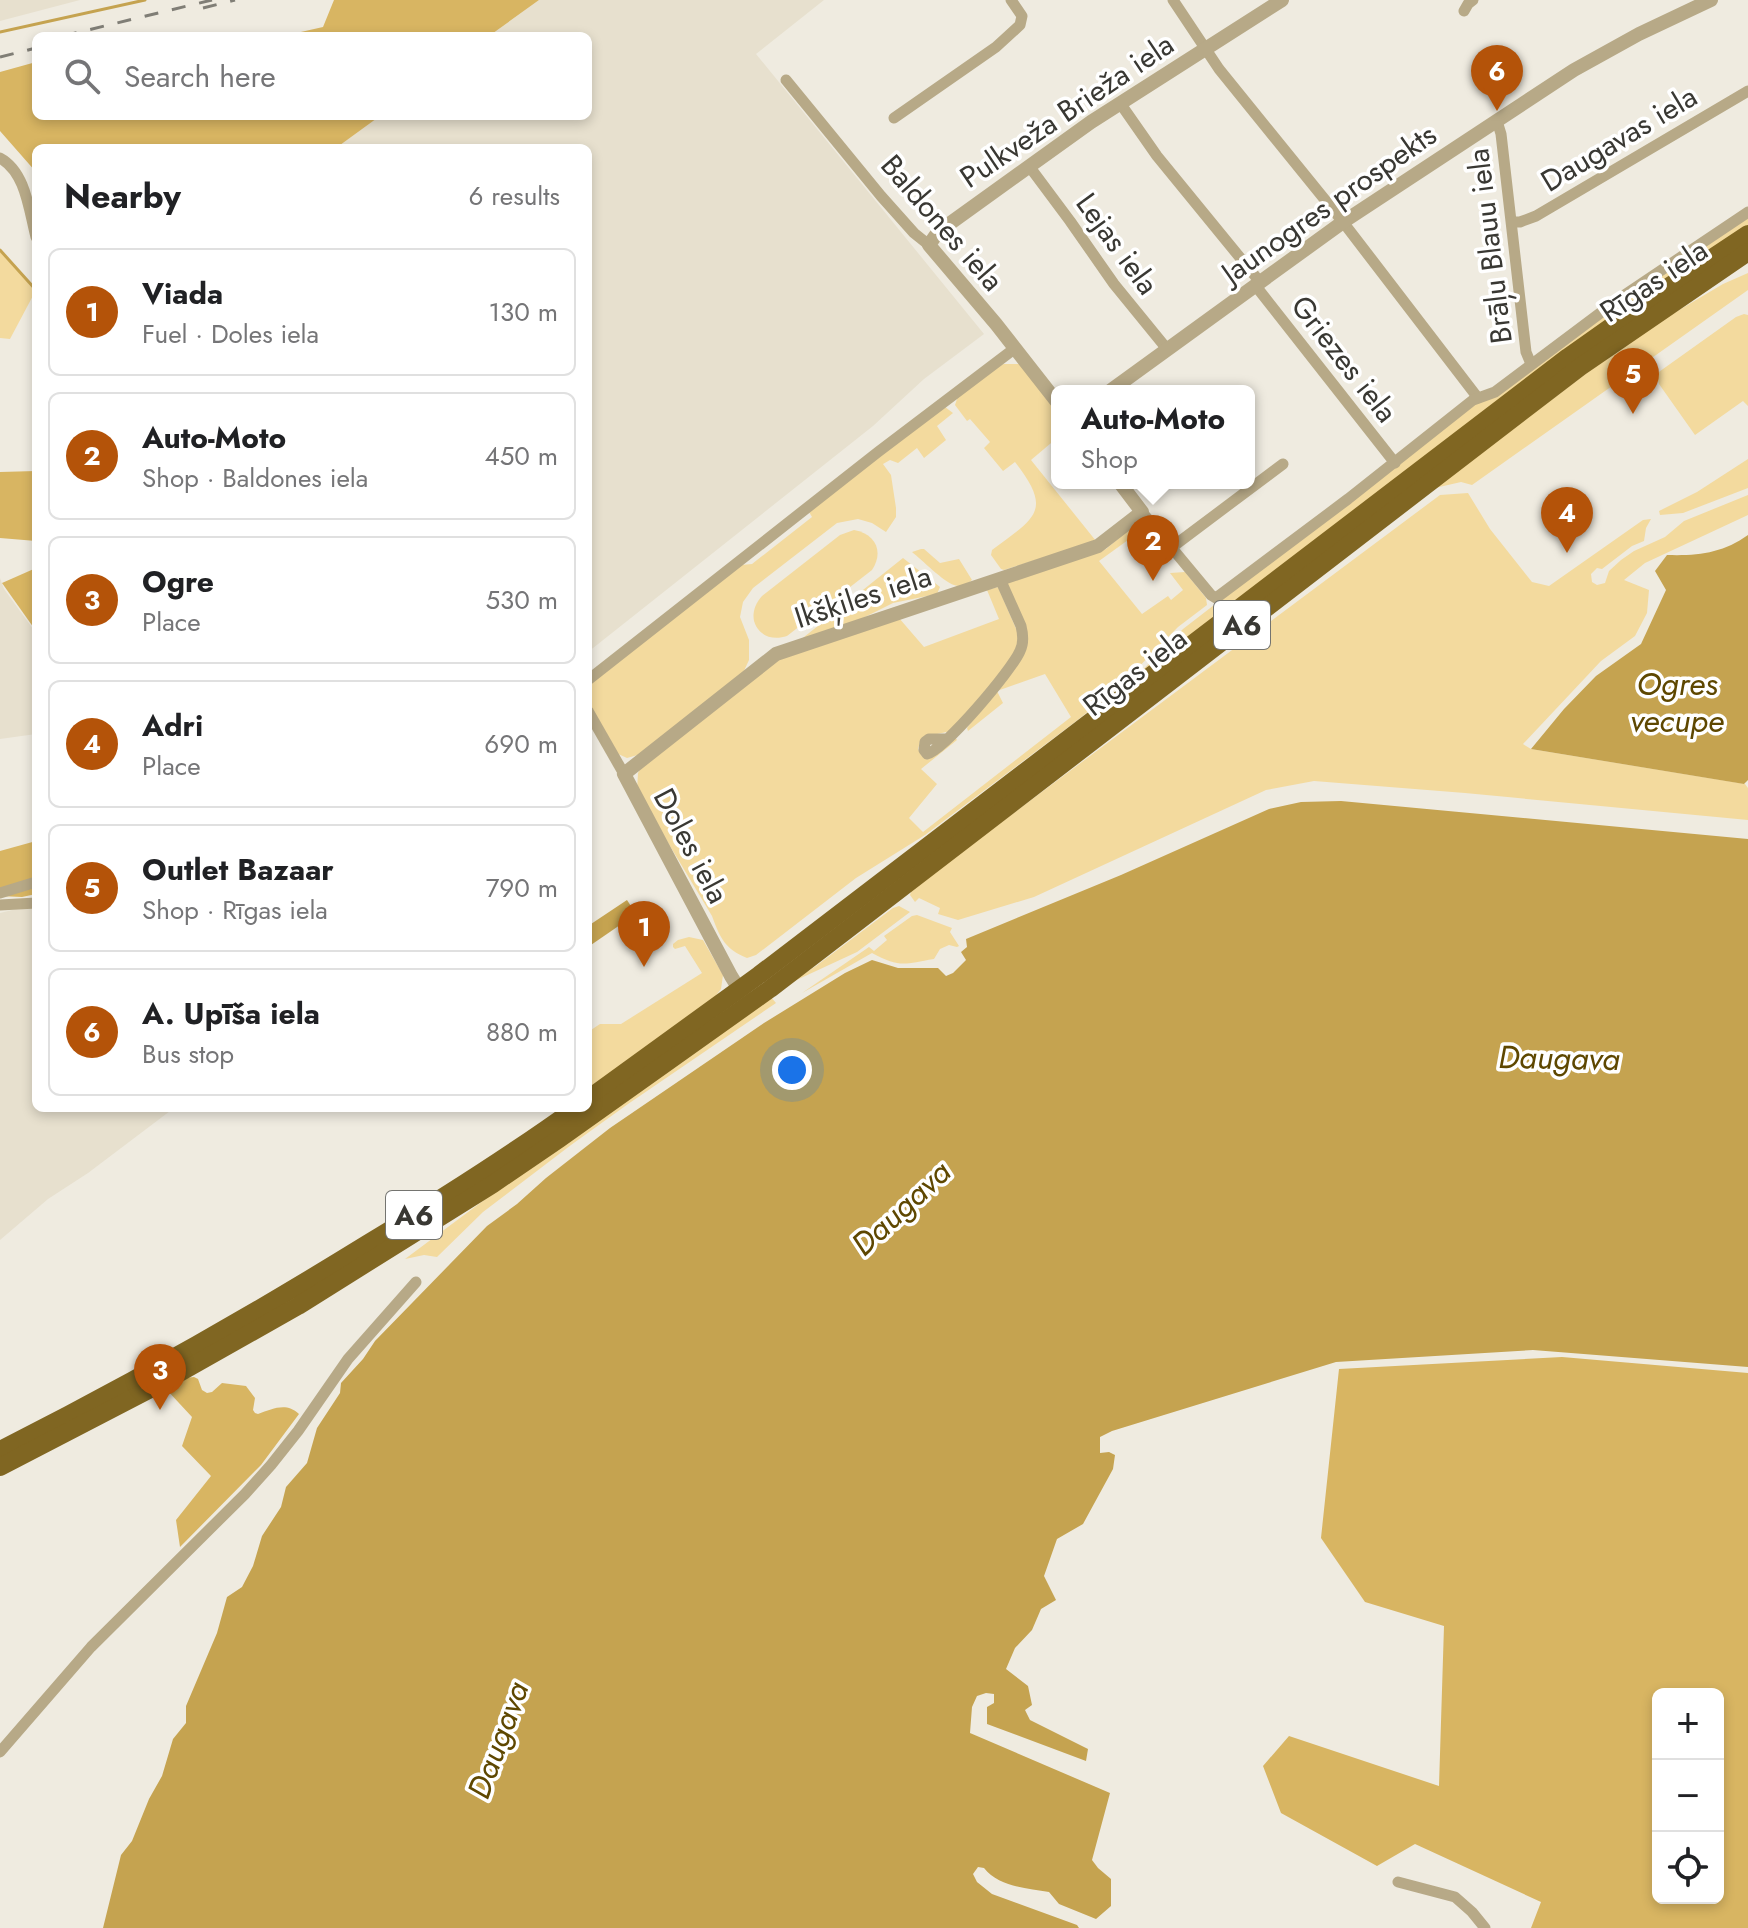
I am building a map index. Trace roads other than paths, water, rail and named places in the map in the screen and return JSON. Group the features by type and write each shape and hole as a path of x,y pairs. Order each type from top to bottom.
{"highway":[{"name":"Rīgas iela","path":"592,1096 744,996 1568,357 1748,234"},
{"name":"Rīgas iela","path":"592,1106 744,996 1567,376 1748,252"},
{"name":"A6","path":"0,1467 160,1384 402,1242 556,1132 573,1112"},
{"name":"Rīgas iela","path":"556,1132 584,1112"},
{"name":"A6","path":"0,1450 273,1302 556,1132"}],"street":[{"path":"894,118 1014,33 1022,16 1011,0"},
{"path":"1173,0 1235,90 1343,222 1478,398"},
{"name":"Pulkveža Brieža iela","path":"929,245 938,232 1029,166 1120,103 1282,0"},
{"path":"1464,11 1473,0"},
{"name":"Jaunogres prospekts","path":"1118,385 1343,222 1574,70 1711,0"},
{"name":"Baldones iela","path":"786,80 881,196 920,240 929,245 1051,395"},
{"name":"Daugavas iela","path":"1512,222 1528,220 1547,210 1748,91"},
{"name":"Griezes iela","path":"1120,103 1157,156 1395,463"},
{"name":"Brāļu Blauu iela","path":"1497,121 1526,352 1531,364"},
{"path":"0,158 10,165 23,188 32,222"},
{"name":"Lejas iela","path":"1029,166 1114,284 1167,349"},
{"name":"Rīgas iela","path":"1395,463 1478,398 1495,392 1623,296 1748,212"},
{"path":"592,677 1014,349"},
{"path":"1125,489 1216,598 1395,463"},
{"path":"1255,485 1283,464"},
{"path":"1171,548 1250,489"},
{"name":"Ikšķiles iela","path":"624,774 776,654 1098,546 1142,512"},
{"path":"947,739 970,717 1021,649 1021,626 1000,579"},
{"name":"Doles iela","path":"592,718 744,996"},
{"path":"0,893 32,883"},
{"path":"0,905 32,903"},
{"path":"0,1752 91,1647 271,1465 348,1359 416,1282"},
{"path":"1398,1882 1455,1897 1485,1928"}],"water":[{"name":"Ogres vecupe","path":"1748,535 1748,780 1744,784 1531,749 1596,676 1641,644 1666,590 1655,571 1667,555 1710,552"},
{"name":"Daugava","path":"1341,801 1748,839 1748,1367 1533,1350 1336,1362 1100,1437 1100,1453 1115,1455 1113,1469 1083,1524 1057,1539 1044,1576 1056,1600 1041,1609 1032,1630 1015,1648 1006,1669 1028,1686 1032,1705 1025,1710 1030,1720 1088,1749 1086,1761 987,1724 987,1707 994,1703 994,1694 977,1696 972,1707 970,1733 1110,1793 1092,1860 1111,1879 1111,1906 1096,1919 1059,1904 1049,1892 1005,1883 984,1868 978,1867 973,1874 977,1882 992,1894 1079,1928 103,1928 121,1855 132,1841 162,1776 173,1739 186,1723 186,1706 217,1633 227,1597 242,1587 253,1566 262,1536 281,1507 286,1487 307,1463 317,1428 340,1393 341,1383 375,1341 487,1226 610,1128 764,1023 845,973 872,960 898,968 938,968 946,976 966,960 961,952 967,947 966,939 1269,809 1301,802"},
{"path":"627,900 636,914 592,944 592,923"}],"waterway":[{"path":"0,32 145,0"},
{"path":"0,250 32,286"}],"railway":[{"path":"80,32 212,0"},
{"path":"203,8 235,0"},
{"path":"0,57 32,49"}],"place":[{"name":"A. Upīša iela","path":"1497,111"},
{"name":"Outlet Bazaar","path":"1633,414"},
{"name":"Adri","path":"1567,553"},
{"name":"Auto-Moto","path":"1153,581"},
{"name":"Viada","path":"644,967"},
{"name":"Ogre","path":"160,1410"}]}
